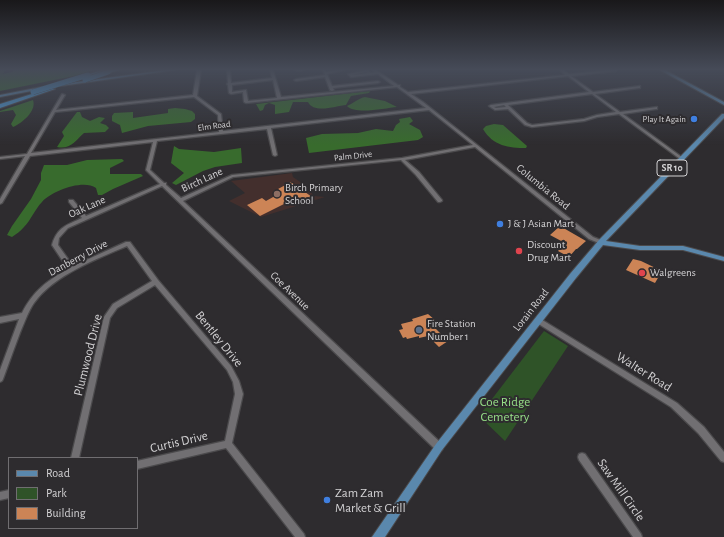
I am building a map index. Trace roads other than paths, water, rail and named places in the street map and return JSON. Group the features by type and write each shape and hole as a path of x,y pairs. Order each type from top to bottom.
{"highway":[{"path":"0,103 24,95"},
{"path":"0,106 34,95"}],"main road":[{"path":"707,95 724,103"},
{"name":"Lorain Road","path":"378,537 439,447 601,242 724,115"},
{"name":"Columbia Road","path":"601,242 640,248 683,248 724,259"}],"street":[{"path":"0,203 63,95"},
{"path":"245,95 246,102 305,95"},
{"name":"Columbia Road","path":"412,95 591,238 601,242"},
{"path":"509,108 491,108 491,106 576,95"},
{"path":"595,95 681,158"},
{"path":"54,111 195,96 220,115 220,133"},
{"path":"505,104 526,124 532,126 584,120 597,116 656,108"},
{"name":"Elm Road","path":"0,158 429,109"},
{"path":"269,127 275,155"},
{"name":"Coe Avenue","path":"155,141 148,170 439,447"},
{"name":"Palm Drive","path":"232,176 402,159 476,146"},
{"path":"402,159 417,173 440,201"},
{"name":"Birch Lane","path":"180,200 232,176"},
{"name":"Oak Lane","path":"72,270 55,245 57,237 66,227 164,184"},
{"path":"71,201 85,218"},
{"name":"Danberry Drive","path":"0,379 31,301 42,289 72,270 128,244"},
{"name":"Bentley Drive","path":"128,244 156,282 229,368 236,381 239,394 228,444"},
{"name":"Plumwood Drive","path":"75,457 108,317 115,306 156,282"},
{"path":"0,320 25,315"},
{"name":"Walter Road","path":"539,321 668,401 696,424 724,458"},
{"path":"228,444 301,537"},
{"name":"Curtis Drive","path":"138,465 228,444"},
{"name":"Saw Mill Circle","path":"582,457 638,537"}],"place":[{"name":"Play It Again","path":"694,119"},
{"name":"Birch Primary School","path":"277,194"},
{"name":"J & J Asian Mart","path":"500,224"},
{"name":"Discount Drug Mart","path":"519,251"},
{"name":"Walgreens","path":"642,273"},
{"name":"Fire Station Number 1","path":"419,330"},
{"name":"Zam Zam Market & Grill","path":"327,500"}],"park label":[{"name":"Coe Ridge Cemetery","path":"505,410"}]}
